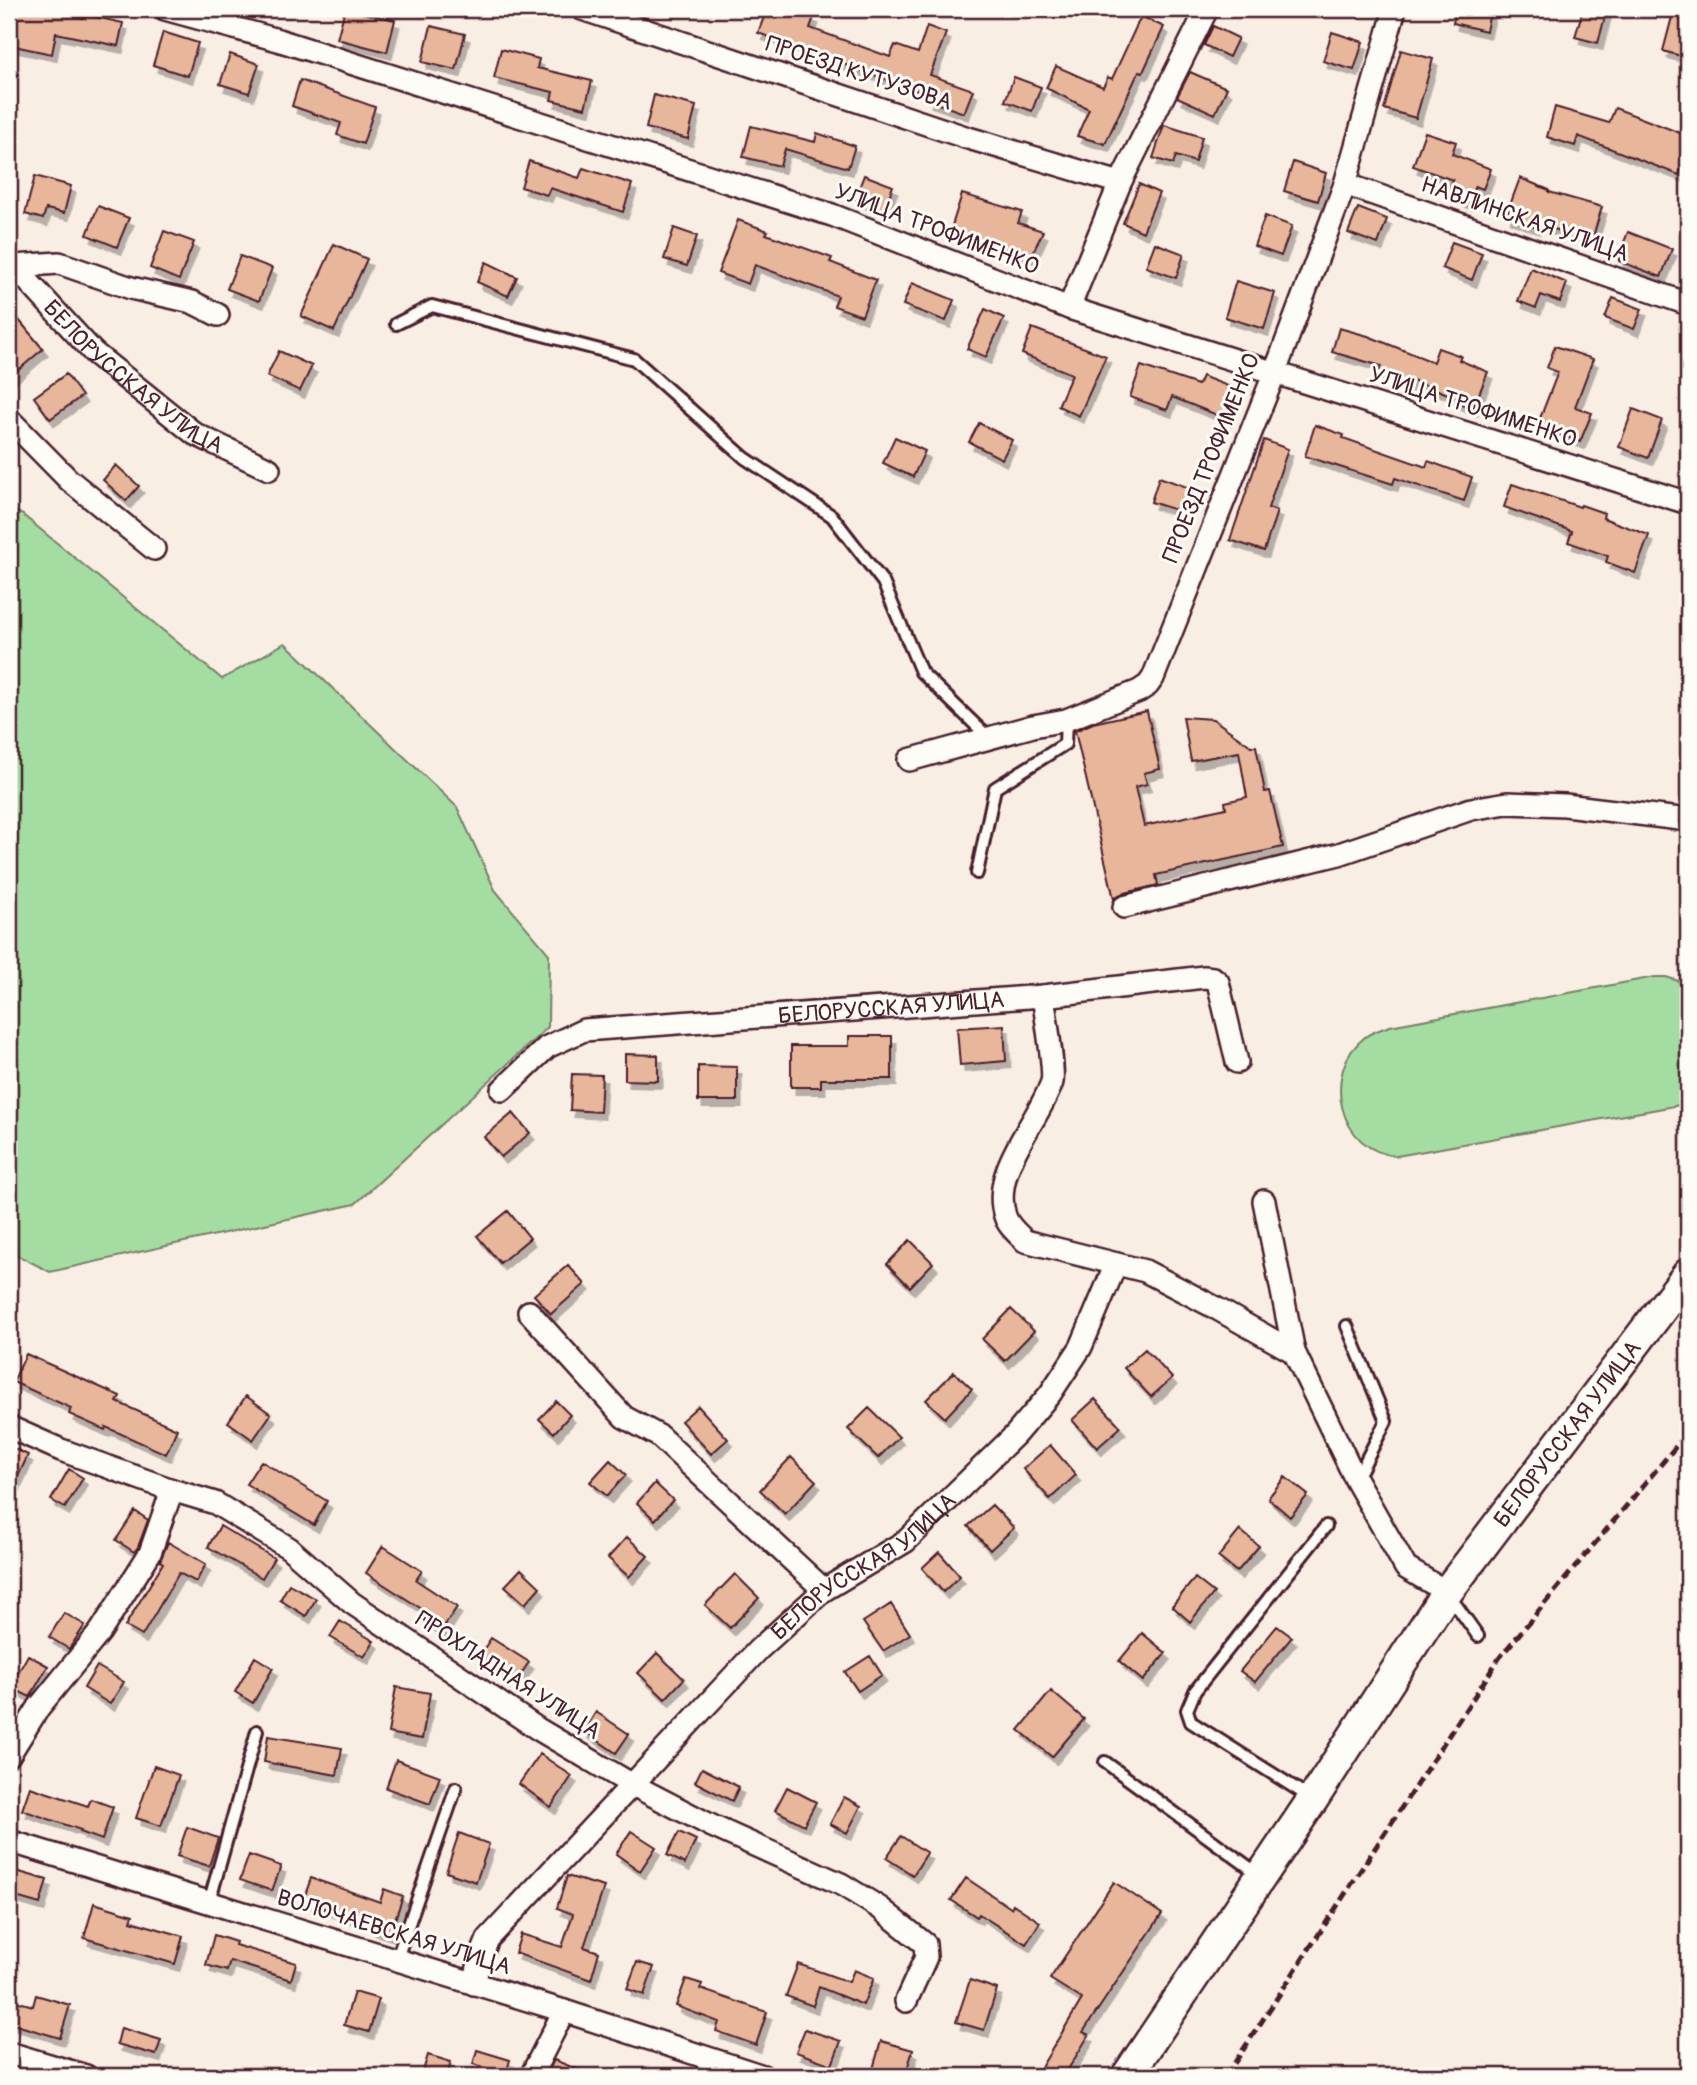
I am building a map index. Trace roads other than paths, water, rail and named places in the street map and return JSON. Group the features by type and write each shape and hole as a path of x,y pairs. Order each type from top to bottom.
{"main road":[{"name":"БЕЛОРУССКАЯ УЛИЦА","path":"1127,2076 1313,1799 1447,1592 1688,1274"}],"street":[{"name":"УЛИЦА ТРОФИМЕНКО","path":"165,9 278,40 832,215 1069,309 1688,503"},
{"name":"ПРОЕЗД КУТУЗОВА","path":"582,9 965,137 1120,183"},
{"path":"1069,309 1120,183 1207,9"},
{"name":"ПРОЕЗД ТРОФИМЕНКО","path":"909,760 1033,726 1066,720 1139,691 1153,678 1275,372 1345,184 1395,9"},
{"name":"НАВЛИНСКАЯ УЛИЦА","path":"1345,184 1688,304"},
{"path":"11,265 59,263 131,288 192,302 218,315"},
{"name":"БЕЛОРУССКАЯ УЛИЦА","path":"11,265 94,354 195,433 269,469"},
{"path":"9,419 69,480 154,550"},
{"path":"1124,907 1339,855 1471,809 1507,803 1565,805 1688,820"},
{"name":"БЕЛОРУССКАЯ УЛИЦА","path":"502,1090 547,1047 584,1030 1043,996 1205,977 1218,982 1237,1062"},
{"path":"1043,996 1053,1079 1006,1171 1003,1194 1005,1216 1013,1229 1025,1241 1145,1271 1294,1352"},
{"path":"1264,1201 1294,1352 1356,1480 1406,1568 1447,1592"},
{"name":"БЕЛОРУССКАЯ УЛИЦА","path":"474,1984 488,1939 758,1650 824,1590 906,1541 1015,1435 1049,1394 1081,1347 1116,1264"},
{"path":"529,1312 624,1416 659,1436 824,1590"},
{"name":"ПРОХЛАДНАЯ УЛИЦА","path":"9,1427 61,1450 215,1503 289,1548 352,1603 538,1729 631,1784 712,1826 841,1884 880,1908 925,1944 926,1957 906,2001"},
{"path":"9,1755 39,1707 100,1632 150,1553 172,1490"},
{"name":"ВОЛОЧАЕВСКАЯ УЛИЦА","path":"9,1841 564,2011 763,2076"},
{"path":"531,2076 564,2011"},
{"path":"9,2053 86,2076"}],"lane":[{"path":"396,324 432,306 634,359 745,458 832,516 883,582 921,672 989,738"},
{"path":"977,873 995,788 1065,744 1066,720"},
{"path":"1347,1326 1386,1422 1356,1480"},
{"path":"1313,1799 1191,1721 1187,1710 1195,1691 1326,1526"},
{"path":"1447,1592 1478,1636"},
{"path":"209,1903 257,1731"},
{"path":"1105,1762 1261,1877"},
{"path":"396,1961 456,1788"}],"railway":[{"path":"1226,2076 1500,1657 1688,1432"}]}
